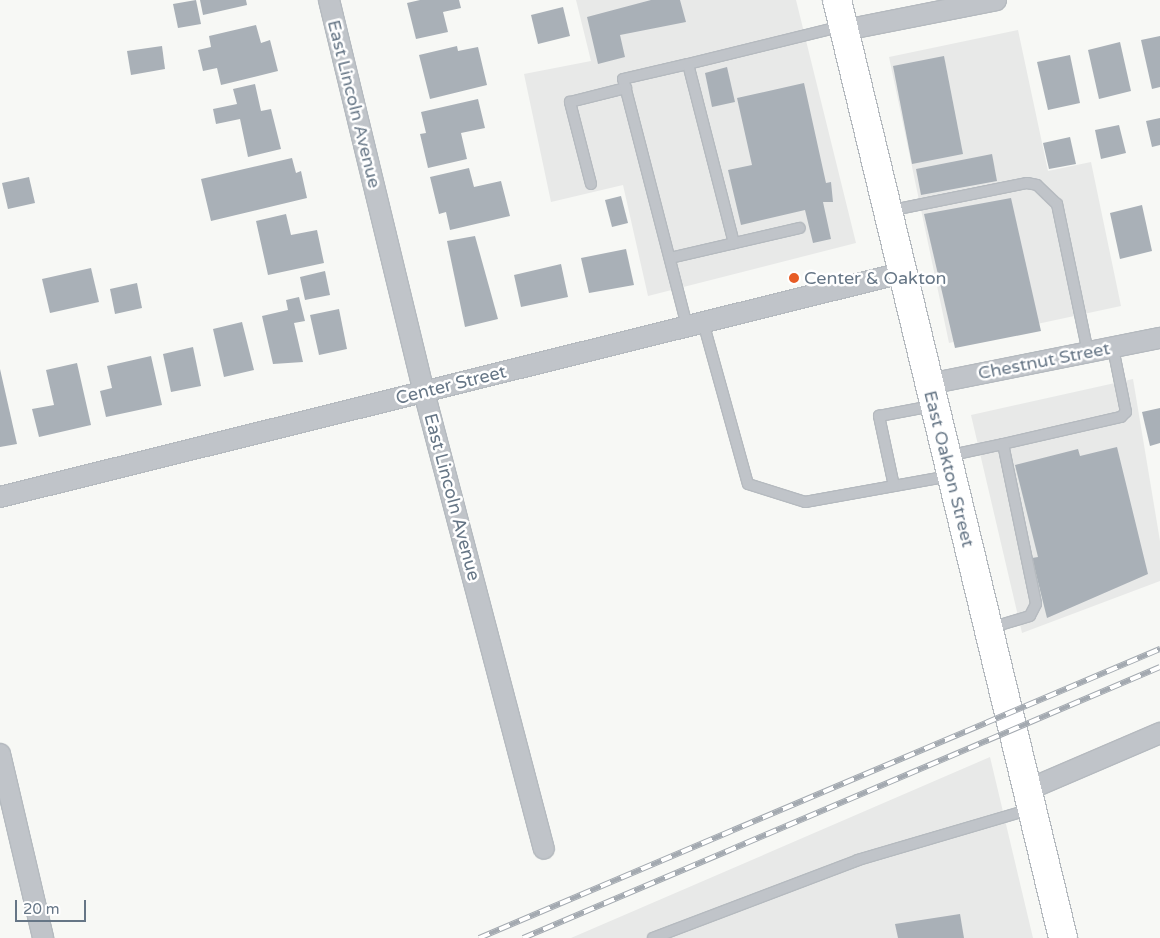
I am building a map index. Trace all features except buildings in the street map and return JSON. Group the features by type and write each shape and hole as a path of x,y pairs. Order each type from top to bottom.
{"main road":[{"name":"East Oakton Street","path":"837,0 1063,938"}],"street":[{"name":"East Lincoln Avenue","path":"329,0 424,392 544,848"},
{"path":"844,28 996,0"},
{"name":"Center Street","path":"0,497 902,273"},
{"name":"Chestnut Street","path":"931,395 1088,352 1160,338"},
{"path":"1029,799 1160,733"},
{"path":"0,754 43,938"}],"lane":[{"path":"844,28 623,78 670,258 695,324 748,484 805,502 894,486 1003,444 1121,417 1126,412 1113,348"},
{"path":"688,64 734,243"},
{"path":"591,184 570,102 626,88"},
{"path":"887,211 1027,183 1037,186 1057,204 1088,352"},
{"path":"670,258 800,228"},
{"path":"894,486 879,416 931,395"},
{"path":"988,629 1030,616 1036,604 1003,444"},
{"path":"653,938 858,860 1029,799"}],"shaded area":[{"path":"576,0 796,0 856,243 648,296 623,185 551,202 524,74 591,61"},
{"path":"1018,30 1048,171 1091,162 1121,306 949,343 889,57"},
{"path":"1133,379 1160,541 1160,581 1022,633 971,415"},
{"path":"990,757 1033,938 571,938"}],"railway":[{"path":"479,938 1160,649"},
{"path":"523,938 1160,667"}],"place":[{"name":"Center & Oakton","path":"794,278"}]}
